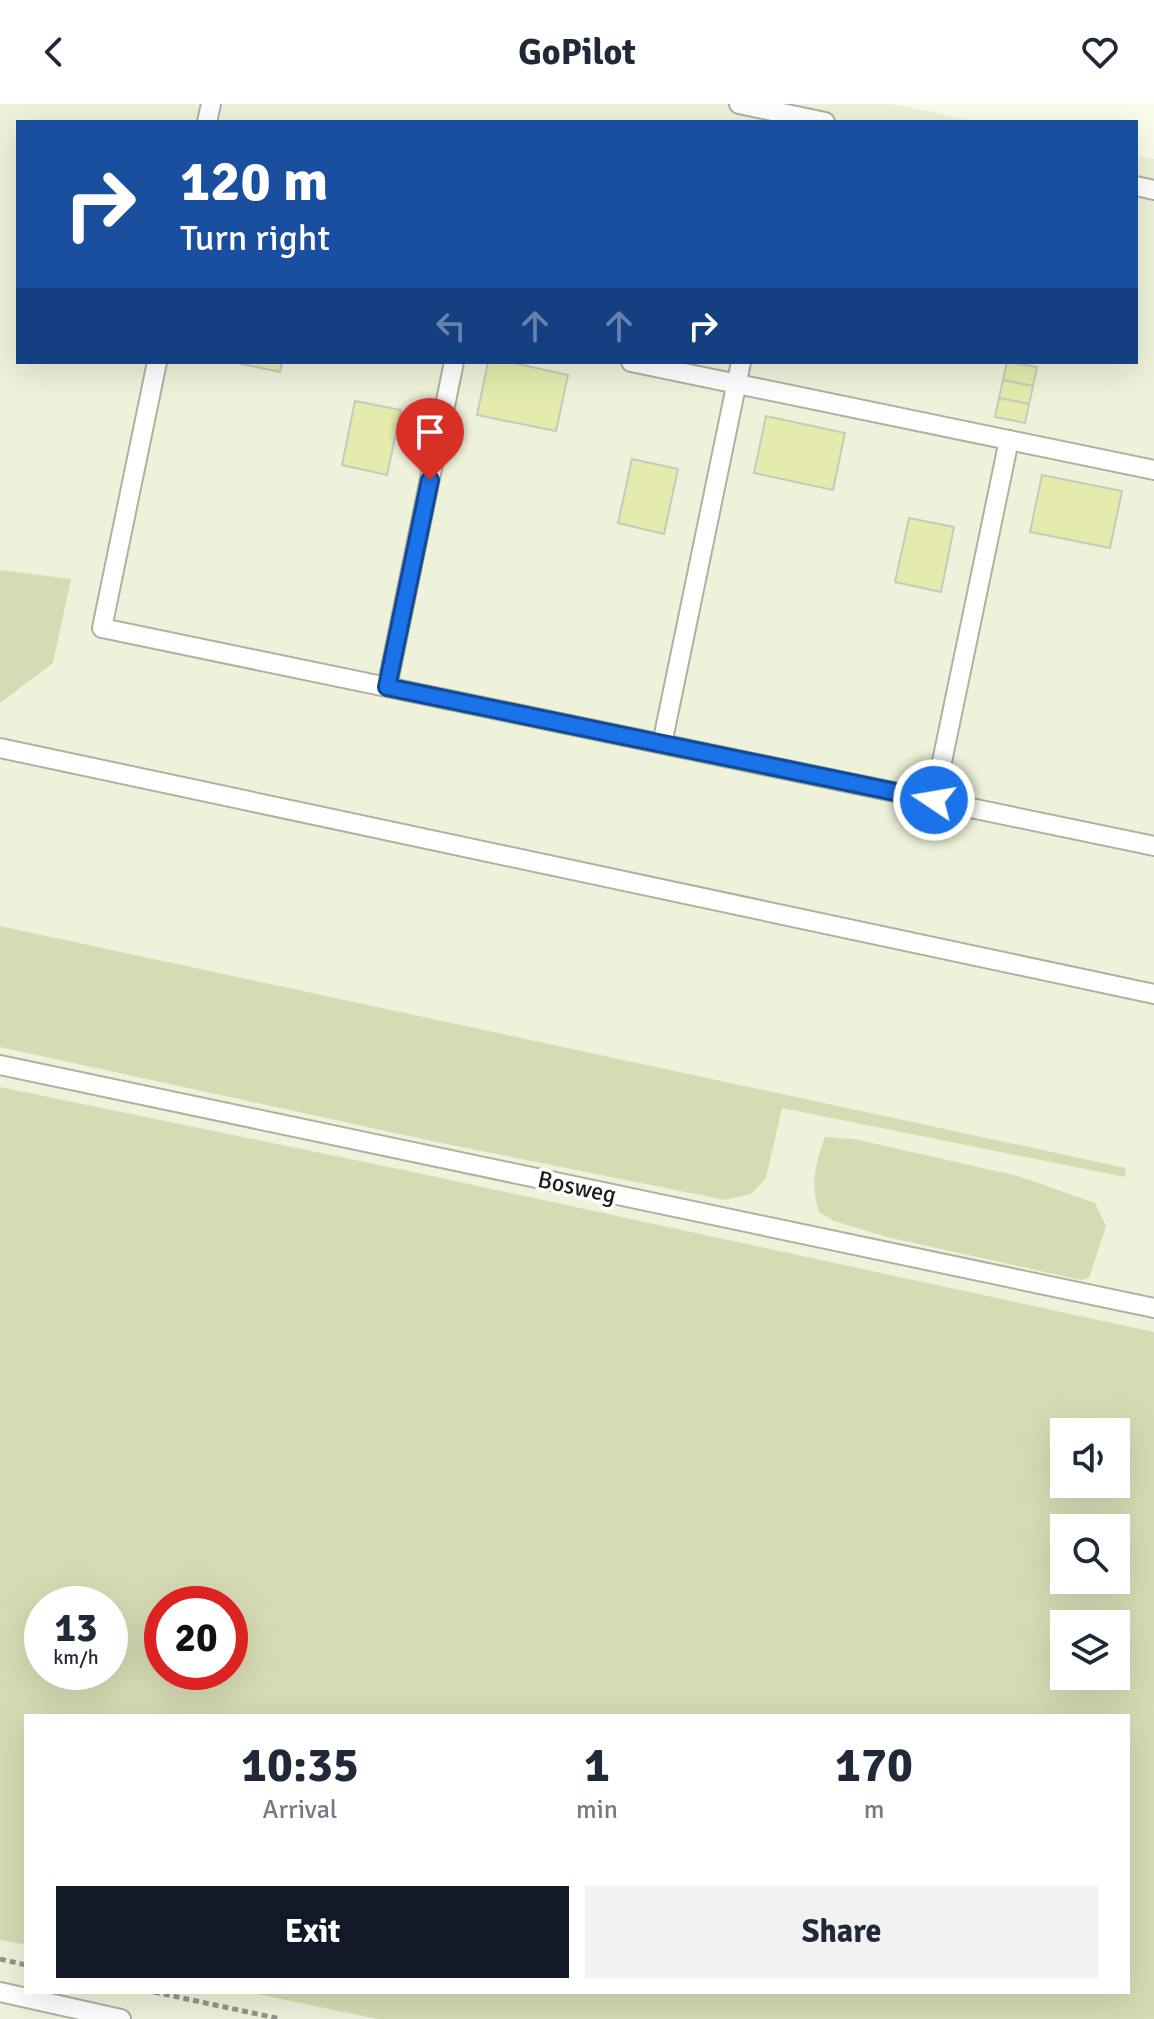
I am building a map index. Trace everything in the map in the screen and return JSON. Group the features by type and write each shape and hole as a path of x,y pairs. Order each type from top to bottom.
{"lane":[{"path":"739,104 792,119"},
{"path":"157,364 102,628 1154,846"},
{"path":"387,687 454,364"},
{"path":"641,364 1154,470"},
{"path":"662,744 741,364"},
{"path":"934,800 1009,440"},
{"path":"0,748 1154,994"},
{"name":"Bosweg","path":"0,1065 1154,1308"},
{"path":"0,1992 121,2019"}],"path":[{"path":"0,1959 24,1965"},
{"path":"163,1994 281,2019"}],"shaded area":[{"path":"0,104 893,104 969,120 16,120 16,364 1138,364 1138,156 1154,159 1154,2019 0,2019"},
{"path":"0,570 71,579 53,663 0,703"},
{"path":"0,926 1126,1168 1125,1177 782,1108 766,1178 751,1194 725,1200 427,1140 0,1047"},
{"path":"0,1087 418,1173 1154,1332 1154,2019 377,2019 258,1994 1130,1994 1130,1714 24,1714 24,1945 0,1940"},
{"path":"825,1137 854,1139 1018,1176 1095,1203 1106,1226 1089,1278 1081,1280 887,1237 834,1221 819,1212 814,1183"}],"building":[{"path":"242,364 282,364 280,372"},
{"path":"488,364 518,364 568,375 556,431 477,415"},
{"path":"1007,364 1037,367 1033,386 1003,380"},
{"path":"1003,380 1033,386 1029,404 999,398"},
{"path":"999,398 1029,404 1025,423 995,417"},
{"path":"355,401 401,410 387,475 342,465"},
{"path":"766,416 845,433 833,490 754,473"},
{"path":"632,459 678,469 664,534 618,523"},
{"path":"1042,475 1122,491 1110,548 1030,532"},
{"path":"909,518 954,527 941,592 895,582"}],"route":[{"path":"430,480 387,687 934,800"}]}
